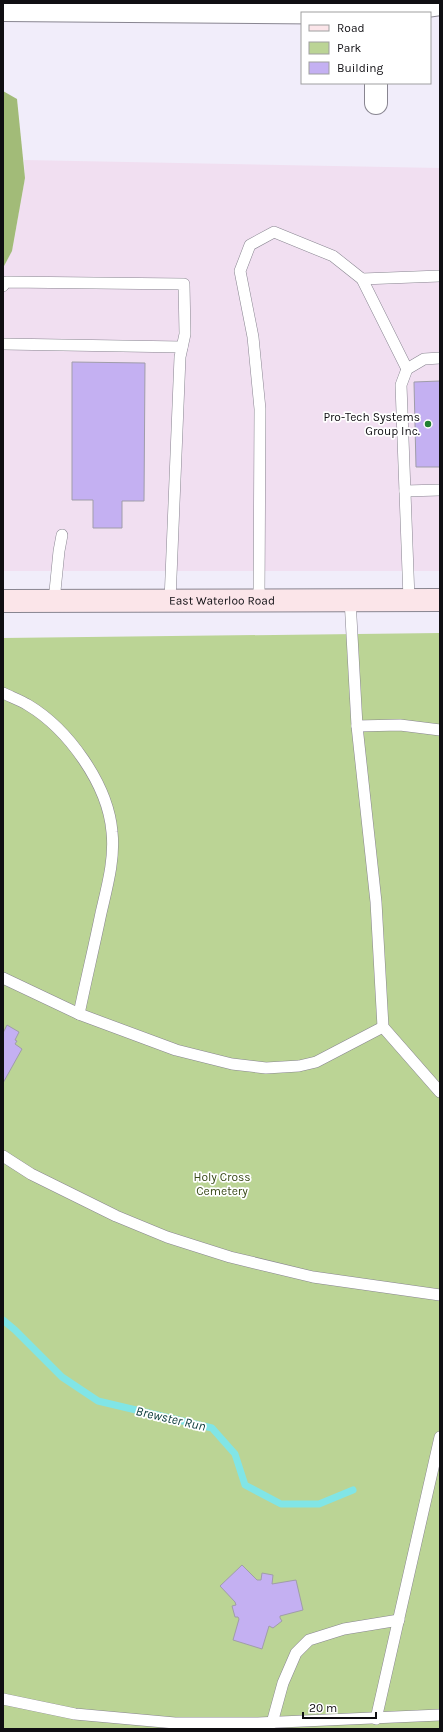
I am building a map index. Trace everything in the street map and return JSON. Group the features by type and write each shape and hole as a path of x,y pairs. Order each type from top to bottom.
{"main road":[{"name":"East Waterloo Road","path":"3,601 350,599 440,600"}],"street":[{"path":"385,12 440,4"},
{"path":"3,10 301,12"}],"lane":[{"path":"259,600 260,409 253,337 240,271 250,245 274,232 333,256 362,279 407,369"},
{"path":"362,279 440,276"},
{"path":"3,286 6,282 184,284 185,334 180,357 170,601"},
{"path":"3,344 182,347"},
{"path":"409,599 401,385 407,369 424,359 440,358"},
{"path":"405,491 440,490"},
{"path":"54,601 62,535"},
{"path":"350,599 357,726 376,902 383,1026 440,1092"},
{"path":"3,693 28,705 61,732 88,765 104,799 110,817 113,849 108,882 79,1014"},
{"path":"357,726 400,726 440,730"},
{"path":"3,978 79,1014 176,1050 232,1064 266,1068 299,1066 316,1062 383,1026"},
{"path":"3,1156 31,1174 116,1216 167,1237 230,1257 313,1277 440,1294"},
{"path":"376,1719 440,1437"},
{"path":"272,1723 283,1683 296,1653 309,1640 344,1629 399,1620"},
{"path":"3,1699 75,1714 175,1723 272,1723 440,1715"}],"shaded area":[{"path":"24,160 440,168 440,571 3,571 3,268 12,251 25,178"}],"green space":[{"path":"3,91 17,99 25,178 12,251 3,268"},
{"name":"Holy Cross Cemetery","path":"440,633 440,1729 3,1729 3,638"}],"building":[{"path":"72,362 145,363 144,501 122,501 122,528 93,528 93,500 72,500"},
{"name":"Pro-Tech Systems Group Inc.","path":"440,381 440,467 416,467 414,382"},
{"path":"7,1025 19,1032 15,1040 17,1041 15,1044 22,1049 3,1083 3,1033"},
{"path":"242,1565 257,1580 261,1580 262,1573 273,1575 272,1584 296,1580 303,1610 280,1616 282,1621 273,1628 269,1626 262,1649 233,1640 239,1619 238,1617 235,1617 232,1606 236,1605 220,1586"}],"waterway":[{"name":"Brewster Run","path":"3,1320 62,1377 98,1401 212,1428 235,1454 245,1485 281,1504 319,1504 353,1490"}],"place":[{"name":"Pro-Tech Systems Group Inc.","path":"428,424"}]}
